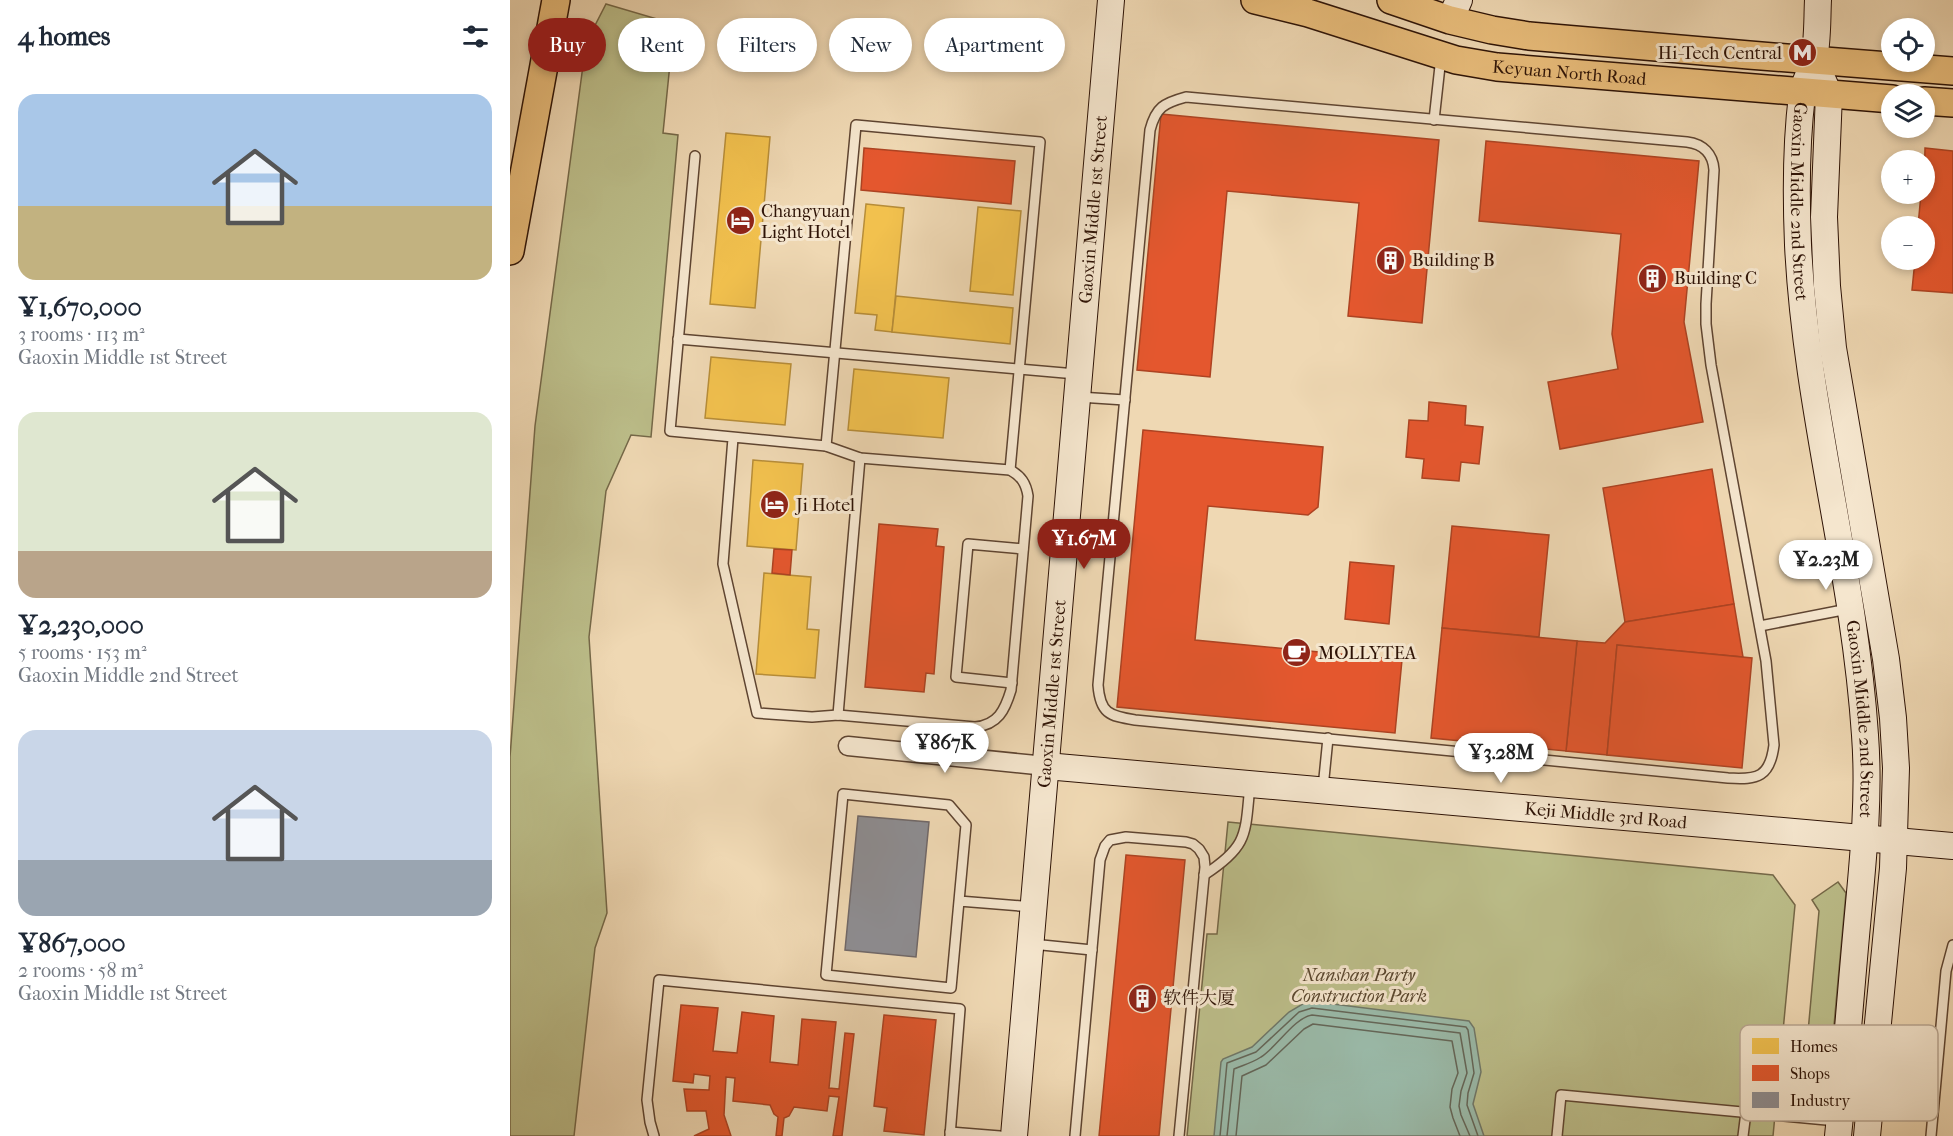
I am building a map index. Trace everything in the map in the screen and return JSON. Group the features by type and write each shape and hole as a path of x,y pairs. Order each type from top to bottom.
{"main road":[{"path":"510,251 556,0"},
{"name":"Gaoxin Middle 1st Street","path":"1014,1136 1111,0"},
{"name":"Keyuan North Road","path":"1255,0 1308,13 1456,60 1497,67 1881,98"},
{"name":"Keyuan North Road","path":"1391,0 1454,10 1492,30 1564,40 1953,70"},
{"path":"1814,60 1818,0"},
{"name":"Gaoxin Middle 2nd Street","path":"1814,60 1802,92 1797,177 1798,243 1803,312 1814,392 1851,608 1859,664 1865,736 1865,838 1848,1025"},
{"name":"Gaoxin Middle 2nd Street","path":"1814,60 1830,94 1826,136 1824,217 1827,286 1837,369 1876,591 1893,718 1896,768 1895,841 1878,1025"},
{"path":"1935,102 1953,103"},
{"name":"Keji Middle 3rd Road","path":"1046,766 1953,846"},
{"name":"Gaoxin Middle 2nd Street","path":"1867,1136 1868,1121"}],"street":[{"path":"848,746 1046,766"}],"lane":[{"path":"1434,120 1442,55"},
{"path":"1186,97 1696,143 1708,152 1714,163 1706,303 1707,342 1766,661 1774,745 1768,768 1761,775 1753,778 1728,778 1121,718 1110,714 1103,708 1099,699 1098,685 1125,400 1150,130 1158,109 1169,102 1186,97"},
{"path":"826,446 856,125 1040,142 1010,470"},
{"path":"695,156 670,431 826,446 860,458 1010,470 1023,480 1028,496 1012,682 1008,700 999,718 984,726 975,727 838,715 812,717 757,713 723,564 733,438"},
{"path":"678,339 1019,369 1125,400"},
{"path":"838,715 860,458"},
{"path":"1012,682 956,677 968,544 1023,549"},
{"path":"1760,626 1851,608"},
{"path":"1323,790 1328,738"},
{"path":"1204,875 1229,857 1243,839 1250,784"},
{"path":"843,794 949,805 966,825 959,901 951,988 826,975 843,794"},
{"path":"1075,1136 1100,860 1110,840 1126,837 1193,844 1204,857 1179,1136"},
{"path":"959,901 1033,908"},
{"path":"1030,944 1092,950"},
{"path":"1938,1059 1946,971 1953,945"},
{"path":"654,1136 647,1100 659,980 960,1010 950,1134 1000,1136"},
{"path":"1557,1136 1561,1095 1740,1111"},
{"path":"1743,1136 1745,1121"},
{"path":"1798,1121 1839,1128"},
{"path":"1931,1136 1932,1121"}],"green space":[{"path":"606,4 654,18 618,18 618,72 669,72 663,133 678,135 651,437 631,435 606,491 589,637 607,913 595,948 574,1136 510,1136 510,757 535,426 582,72 606,72 606,18 599,18"},
{"name":"Nanshan Party Construction Park","path":"1228,822 1773,875 1795,905 1784,1025 1740,1025 1740,1121 1774,1121 1773,1136 1187,1136 1207,934 1217,934"},
{"path":"1838,882 1846,893 1834,1025 1809,1025 1819,911 1812,900"}],"water":[{"path":"1306,1002 1469,1021 1474,1028 1481,1072 1473,1104 1484,1136 1214,1136 1223,1059 1252,1047 1289,1012"}],"building: Homes":[{"name":"Changyuan Light Hotel","path":"726,133 770,137 755,308 710,304"},
{"path":"866,204 904,208 892,332 875,330 877,315 855,313"},
{"path":"978,207 1021,211 1013,295 970,291"},
{"path":"896,296 1013,308 1010,344 892,332"},
{"path":"711,357 791,364 785,425 705,418"},
{"path":"854,369 949,378 943,438 848,430"},
{"name":"Ji Hotel","path":"753,460 803,464 796,550 747,546"},
{"path":"764,573 811,577 807,629 819,630 815,678 756,674"}],"building: Shops":[{"name":"Building B","path":"1161,114 1439,140 1422,323 1348,316 1359,203 1227,191 1210,377 1137,370"},
{"name":"Building C","path":"1486,141 1699,161 1684,322 1703,422 1560,449 1548,382 1618,369 1612,334 1621,234 1479,221"},
{"path":"864,148 1015,161 1011,204 861,190"},
{"path":"1925,148 1953,151 1953,293 1912,290 1914,270 1935,270 1935,216 1919,216 1920,204 1935,204 1935,150 1925,150"},
{"path":"1429,402 1466,406 1465,425 1483,427 1479,464 1461,462 1459,481 1422,478 1424,459 1406,457 1409,420 1428,421"},
{"path":"1143,430 1323,447 1318,507 1308,515 1208,506 1195,640 1402,660 1395,733 1117,707"},
{"path":"1712,469 1734,604 1625,622 1603,488"},
{"path":"879,524 938,529 936,546 944,547 934,674 926,673 924,692 865,687"},
{"path":"1452,526 1549,535 1539,637 1442,628"},
{"path":"774,549 792,550 790,575 772,573"},
{"path":"1350,562 1394,566 1389,624 1345,619"},
{"path":"1734,604 1743,657 1617,645 1607,755 1566,751 1577,641 1605,643 1625,622"},
{"path":"1442,628 1577,641 1566,751 1431,738"},
{"path":"1617,645 1752,658 1742,768 1607,755"},
{"name":"软件大厦","path":"1126,855 1185,860 1159,1136 1099,1136"},
{"path":"681,1005 718,1008 713,1051 737,1053 742,1012 774,1016 770,1062 798,1065 802,1019 836,1022 829,1088 839,1089 845,1033 854,1034 842,1136 833,1136 839,1097 829,1096 827,1111 794,1107 789,1116 784,1118 782,1136 776,1136 778,1117 770,1105 733,1101 735,1078 726,1077 724,1115 731,1136 694,1136 709,1129 706,1111 687,1111 684,1089 709,1090 710,1076 694,1074 693,1083 673,1081"},
{"path":"884,1015 936,1020 924,1135 884,1131 887,1108 874,1106"}],"building: Industry":[{"path":"858,816 929,822 916,957 845,950"}],"place":[{"name":"Hi-Tech Central","path":"1803,53"},
{"name":"Changyuan Light Hotel","path":"740,221"},
{"name":"Building B","path":"1391,260"},
{"name":"Building C","path":"1653,278"},
{"name":"Ji Hotel","path":"775,505"},
{"name":"MOLLYTEA","path":"1297,653"},
{"name":"软件大厦","path":"1142,998"}]}
